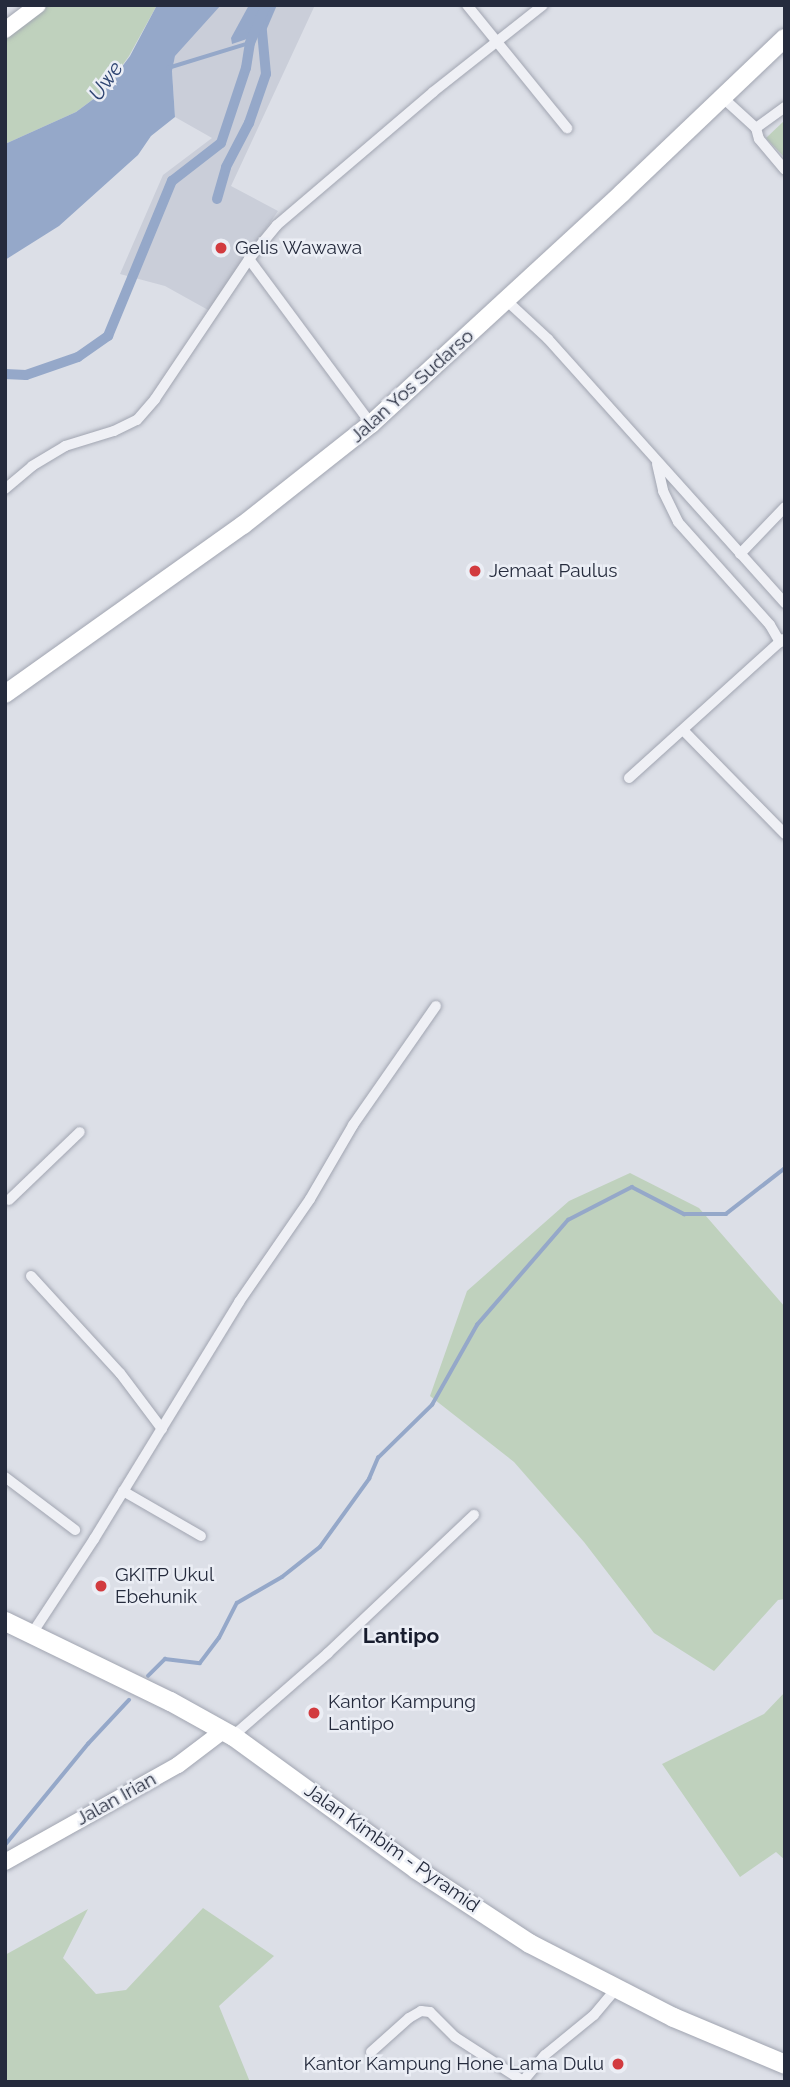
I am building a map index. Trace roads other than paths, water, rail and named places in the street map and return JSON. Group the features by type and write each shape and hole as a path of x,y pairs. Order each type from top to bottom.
{"highway":[{"name":"Jalan Kimbim - Pyramid","path":"5,1620 170,1701 228,1734 415,1869 528,1943 673,2017 785,2064"}],"main road":[{"path":"5,30 38,5"},
{"name":"Jalan Yos Sudarso","path":"5,694 243,526 372,424 785,38"},
{"name":"Jalan Irian","path":"5,1862 228,1734"}],"street":[{"path":"467,5 567,128"},
{"path":"5,489 32,466 65,446 114,432 137,420 155,399 249,259 293,211 496,41 543,5"},
{"path":"722,97 756,128 759,139 785,170"},
{"path":"756,128 785,107"},
{"path":"249,259 372,424"},
{"path":"506,300 556,348 657,464 785,603"},
{"path":"629,778 782,639 678,522 663,491 657,464"},
{"path":"740,554 785,507"},
{"path":"683,730 785,834"},
{"path":"31,1635 239,1303 310,1199 353,1125 436,1006"},
{"path":"9,1200 80,1132"},
{"path":"31,1276 120,1373 162,1429"},
{"path":"5,1477 75,1530"},
{"path":"122,1491 201,1536"},
{"path":"228,1734 328,1653 474,1515"},
{"path":"372,2052 409,2018 421,2011 430,2012 455,2037 523,2081 545,2055 594,2015 616,1989"}],"water":[{"path":"157,5 221,5 175,56 172,71 175,117 151,136 138,155 59,226 5,260 5,144 76,112 103,92 130,56"},
{"path":"249,5 277,5 265,33 232,44 231,38"}],"waterway":[{"path":"5,374 26,375 78,357 108,336 172,181 221,143 246,68 250,43 266,5"},
{"path":"217,199 226,167 249,123 266,74 261,21"},
{"path":"168,68 250,43"},
{"path":"148,1676 165,1659 200,1663 219,1638 237,1603 282,1577 320,1547 369,1479 378,1458 432,1405 477,1325 568,1220 632,1187 684,1214 726,1214 785,1168"},
{"path":"5,1845 88,1744 129,1700"}],"place":[{"name":"Gelis Wawawa","path":"221,248"},
{"name":"Jemaat Paulus","path":"475,571"},
{"name":"GKITP Ukul Ebehunik","path":"101,1586"},
{"name":"Kantor Kampung Lantipo","path":"314,1713"},
{"name":"Kantor Kampung Hone Lama Dulu","path":"618,2064"}],"district":[{"name":"Lantipo","path":"401,1636"}],"water label":[{"name":"Uwe","path":"106,81"}]}
